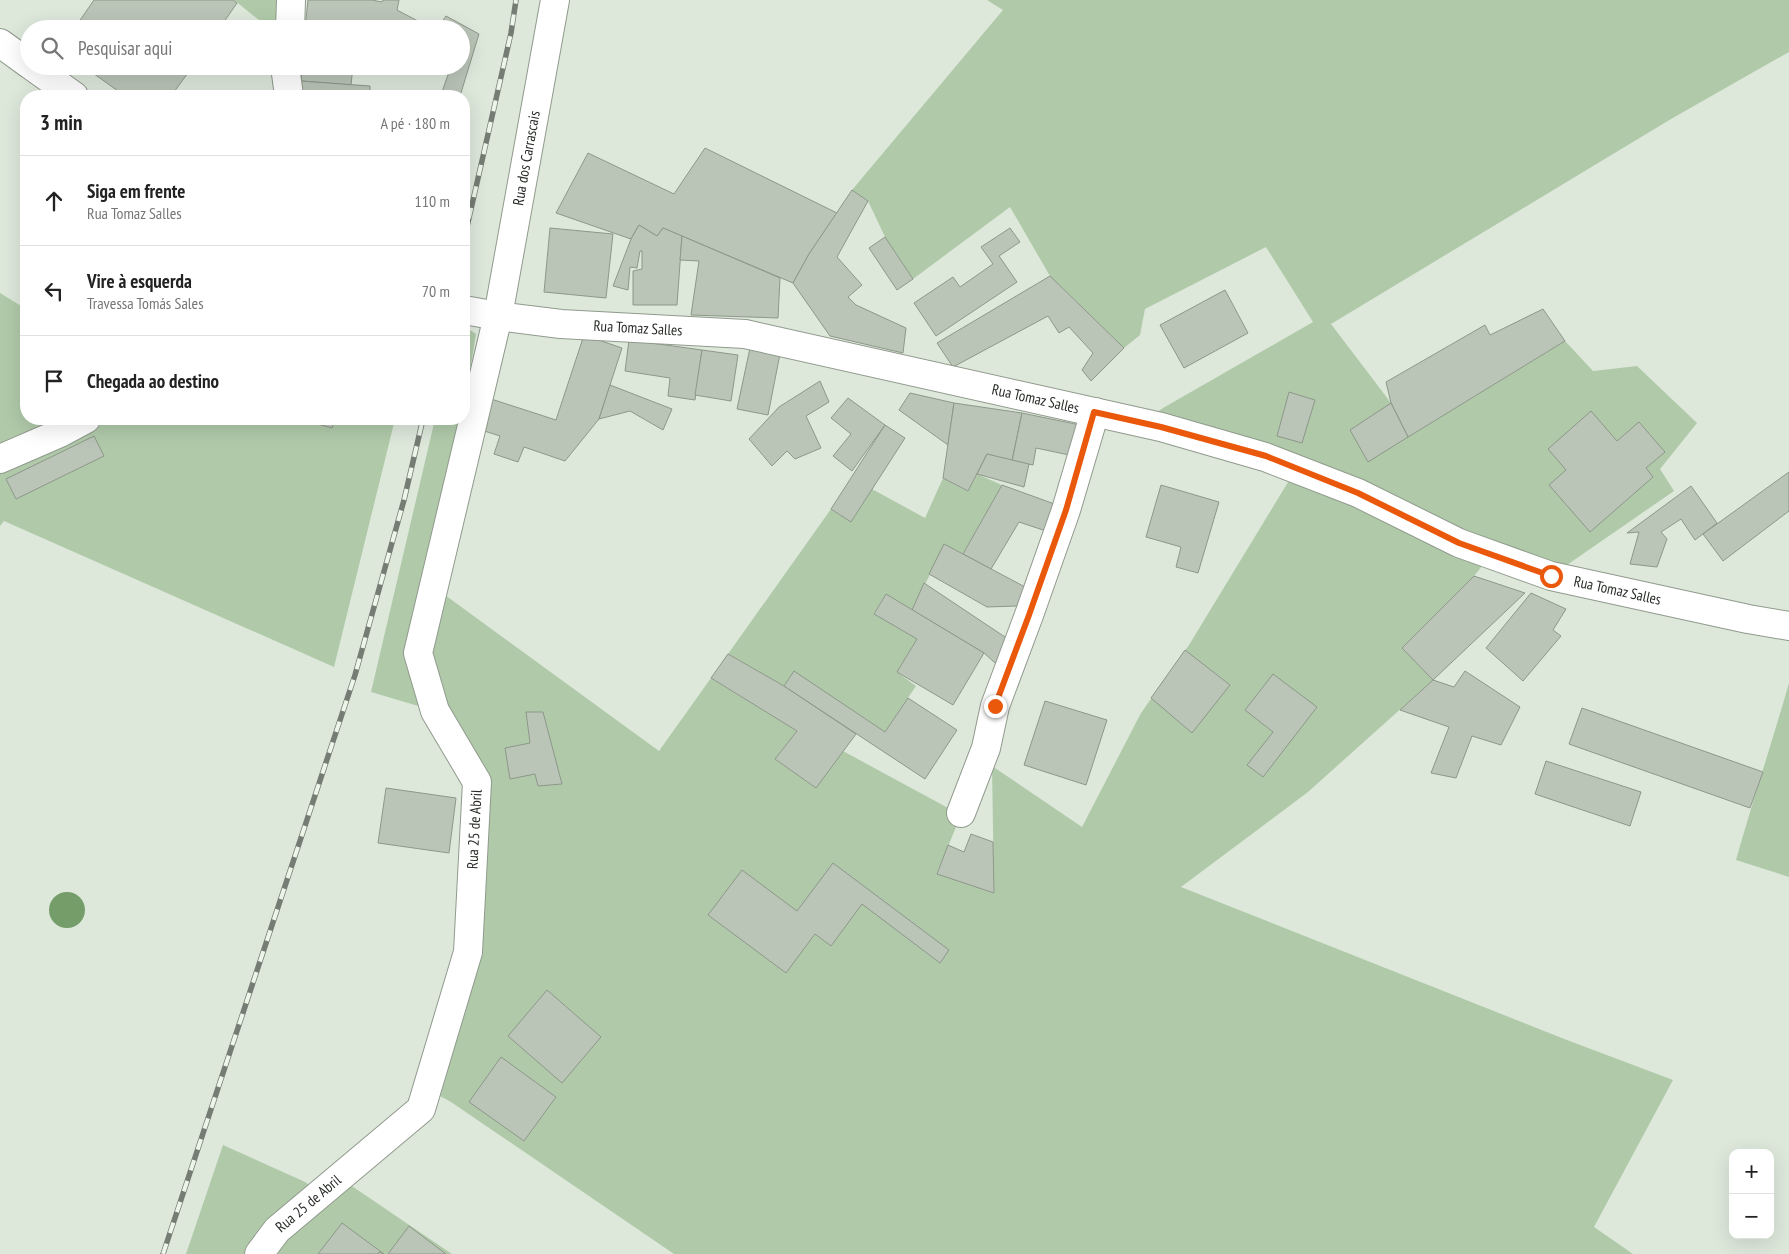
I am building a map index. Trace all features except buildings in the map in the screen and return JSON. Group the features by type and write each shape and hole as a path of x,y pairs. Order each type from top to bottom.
{"street":[{"path":"290,20 291,0"},
{"name":"Rua dos Carrascais","path":"498,316 555,0"},
{"path":"0,43 20,57"},
{"path":"45,75 66,90"},
{"path":"287,75 288,90"},
{"name":"Rua Tomaz Salles","path":"470,311 561,324 745,334 1161,427 1266,456 1358,493 1459,543 1551,576 1748,619 1789,626"},
{"name":"Rua 25 de Abril","path":"259,1254 277,1230 421,1110 468,952 477,782 435,711 418,653 498,316"},
{"path":"961,813 986,748 995,706 1066,510 1094,412"},
{"path":"0,459 75,425"}],"shaded area":[{"path":"234,0 291,0 290,20 259,20"},
{"path":"987,0 1789,0 1789,52 1671,119 1331,324 1391,403 1408,437 1565,341 1593,371 1637,366 1697,423 1660,469 1674,491 1551,576 1491,555 1474,576 1403,648 1433,680 1308,792 1181,887 1673,1080 1594,1227 1633,1254 674,1254 451,1102 429,1090 468,952 477,782 435,711 371,692 434,425 461,425 434,587 659,751 711,678 797,731 775,759 816,788 843,751 961,815 937,873 994,893 992,766 1082,827 1141,713 1189,645 1296,469 1142,423 1163,408 1313,322 1266,247 1145,309 1140,335 1124,348 1050,276 1010,207 913,279 885,237 868,201 852,190 1003,10"},
{"path":"0,293 20,305 20,425 394,425 334,667 4,521 0,526"},
{"path":"470,330 476,334 470,370"},
{"path":"977,474 1002,485 963,554 945,545 912,610 886,594 874,613 917,639 897,672 916,686 885,732 794,672 784,686 728,654 831,509 851,522 872,489 925,518 943,478 968,491"},
{"path":"1789,683 1789,877 1736,860"},
{"path":"67,892 74,893 80,897 84,903 84,917 80,923 74,927 67,928 60,927 54,923 50,917 49,910 50,903 54,897 60,893"},
{"path":"223,1145 303,1181 322,1192 340,1178 452,1254 186,1254"}],"railway":[{"path":"470,214 511,33 516,0"},
{"path":"163,1254 355,675 404,500 422,425"}],"route":[{"path":"995,706 1066,510 1094,412 1161,427 1266,456 1358,493 1459,543 1551,576"}]}
